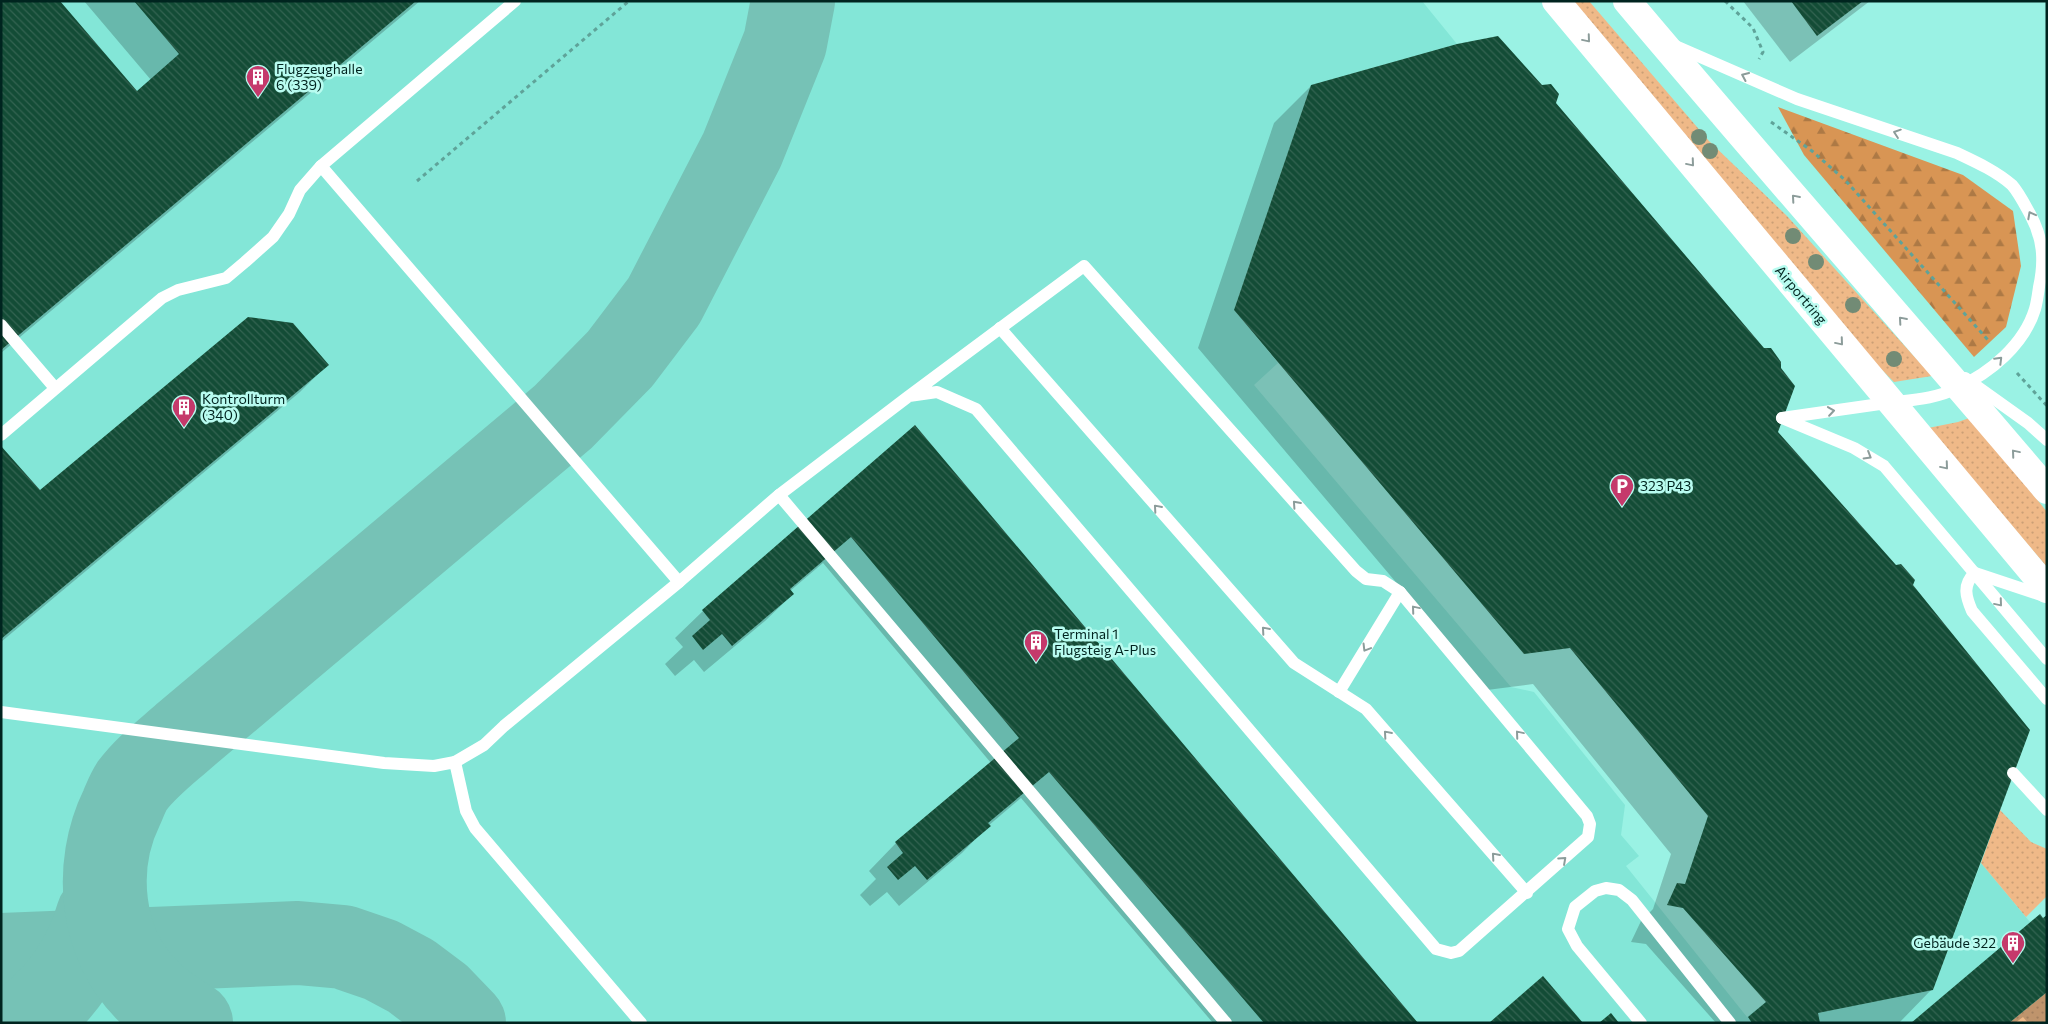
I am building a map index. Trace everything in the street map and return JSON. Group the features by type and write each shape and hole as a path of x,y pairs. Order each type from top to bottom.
{"street":[{"name":"Airportring","path":"1556,1 2047,589"},
{"path":"1627,1 1934,356 2047,490"}],"lane":[{"path":"1,435 162,298 178,290 226,278 245,262 273,237 289,214 300,190 321,166 516,1"},
{"path":"1658,38 1797,99 1957,153 1995,172 2013,186 2035,224 2042,247 2043,268 2034,310 2027,326 2017,342 1997,364 1976,379 1955,390 1926,398 1782,418 1854,448 1884,466 2047,659"},
{"path":"321,166 679,582"},
{"path":"1,712 384,764 434,766 455,762 484,745 504,726 679,582 778,494 909,396 1000,328 1084,266 1356,571 1366,579 1383,582 1400,592 1587,816 1590,824 1588,837 1459,950 1451,953 1436,949 976,409 937,392 909,396"},
{"path":"1,324 55,388"},
{"path":"1000,328 1294,663 1366,710 1527,892"},
{"path":"1934,356 2028,423 2047,440"},
{"path":"778,494 1226,1023"},
{"path":"1975,573 2047,597"},
{"path":"1975,573 1969,579 1966,587 1967,599 1972,612 2047,699"},
{"path":"1339,692 1400,592"},
{"path":"455,762 466,811 475,828 641,1023"},
{"path":"2013,774 2047,810"},
{"path":"1641,1023 1577,946 1568,929 1575,907 1595,891 1606,888 1619,890 1632,900 1730,1023"}],"path":[{"path":"417,181 628,1"},
{"path":"1725,1 1752,28 1763,52 1748,77"},
{"path":"1766,118 1812,151 1845,180 1988,340"},
{"path":"2014,370 2047,406"}],"shaded area":[{"path":"1,1 1422,1 1457,44 1311,85 1234,310 1278,363 1254,385 1511,687 1534,692 1625,805 1621,835 1639,856 1626,866 1747,1017 1766,1002 1818,1013 1933,990 1981,863 2030,922 2040,914 2043,918 2047,915 2047,1023 1,1023"},
{"path":"1568,1 1589,1 1709,141 1787,216 1932,376 1894,382 1865,353"},
{"path":"1972,417 2047,512 2047,567 1928,428"},
{"path":"2000,810 2031,842 2047,849 2047,896 2026,917 1981,863"},
{"path":"2047,992 2047,1023 2009,1023"}],"green space":[{"path":"1778,107 1963,175 2013,211 2021,266 2006,327 1974,357 1804,155"}],"building":[{"path":"1,1 60,1 137,91 179,54 134,1 416,1 1,350"},
{"path":"1791,1 1863,1 1817,36"},
{"name":"323 P43","path":"1498,36 1542,85 1551,84 1559,94 1556,103 1764,348 1771,348 1781,362 1781,368 1795,386 1778,432 1896,565 1901,564 1915,580 1913,585 2030,730 1933,990 1818,1013 1820,1023 1752,1023 1748,1017 1766,1002 1683,908 1667,905 1677,883 1685,884 1708,816 1570,648 1524,654 1234,310 1311,85 1457,44"},
{"name":"Kontrollturm (340)","path":"248,317 293,323 329,365 1,639 1,446 40,490"},
{"name":"Terminal 1 Flugsteig A-Plus","path":"915,425 1418,1023 1264,1023 1049,772 988,823 991,826 927,880 915,866 898,880 887,867 903,853 895,842 1019,738 851,537 790,589 794,594 732,646 722,634 703,650 692,636 710,620 702,610"},
{"name":"Gebäude 322","path":"2040,914 2043,918 2047,915 2047,992 2009,1023 1911,1023"},
{"path":"1543,976 1583,1023 1489,1023"},
{"path":"1611,1013 1619,1023 1599,1023"}],"taxiway":[{"path":"191,1023 148,991 132,972 120,951 111,928 106,904 107,854 113,830 131,788 150,766 184,736 563,417 620,359 664,301 742,150 785,43 793,1"},
{"path":"23,1023 49,1001 70,975 79,962 98,915"},
{"path":"1,955 298,943 343,947 381,960 411,976 439,997 464,1023"}],"place":[{"name":"Flugzeughalle 6 (339)","path":"258,98"},
{"name":"Kontrollturm (340)","path":"184,428"},
{"name":"323 P43","path":"1622,507"},
{"name":"Terminal 1 Flugsteig A-Plus","path":"1036,663"},
{"name":"Gebäude 322","path":"2013,964"}]}
